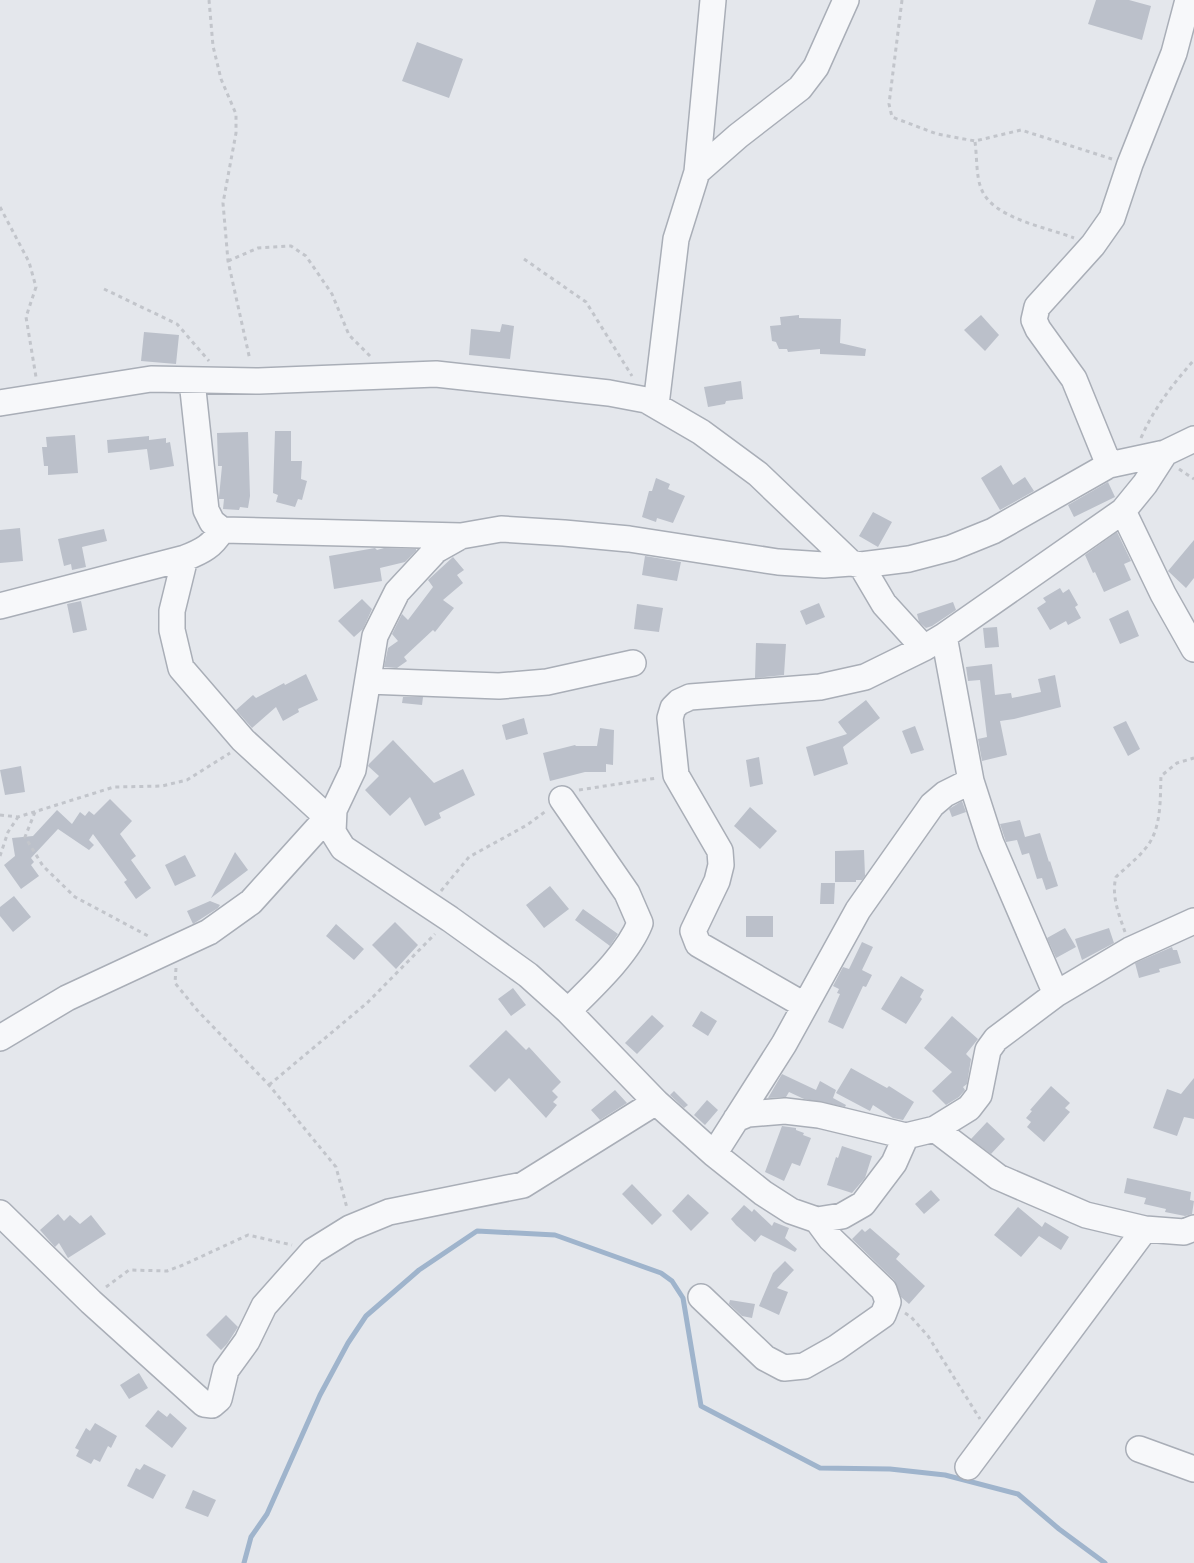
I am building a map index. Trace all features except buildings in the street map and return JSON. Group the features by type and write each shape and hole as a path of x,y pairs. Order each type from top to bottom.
{"street":[{"path":"651,403 676,239 697,172 713,0"},
{"path":"697,172 738,136 800,88 816,67 846,0"},
{"path":"1120,463 1074,379 1038,329 1034,320 1037,307 1094,245 1112,218 1130,164 1174,53 1188,0"},
{"path":"0,403 151,379 259,382 436,374 609,393 651,403 701,432 758,474 856,564 884,604 934,642 971,781 991,843 1056,994"},
{"path":"192,381 206,510 212,522 222,530 461,536 501,529 629,539 778,562 824,565 856,564 909,559 951,548 993,531 1120,463 1165,453 1194,440"},
{"path":"804,1005 698,944 693,931 717,881 721,865 720,851 676,775 670,718 672,708 690,698 820,687 865,677 934,642 1123,511 1145,484 1165,453"},
{"path":"1123,511 1163,594 1194,649"},
{"path":"0,606 185,558 205,550 216,540 222,530"},
{"path":"0,1038 67,998 209,932 252,902 331,814 354,770 375,636 397,592 436,550 461,536"},
{"path":"185,558 172,612 172,630 181,668 242,740 331,814 333,832 343,848 430,905 528,975 568,1011 656,1102 714,1154 763,1193 791,1211 817,1220 842,1216 863,1204 894,1163 906,1136"},
{"path":"368,681 499,686 547,682 633,663"},
{"path":"714,1154 784,1044 858,910 932,805 945,794 971,781"},
{"path":"562,799 628,893 640,923 635,935 605,972 568,1011"},
{"path":"736,1118 748,1114 785,1111 819,1115 906,1136 935,1129 969,1108 974,1101 978,1094 988,1050 996,1039 1056,994 1130,950 1194,922"},
{"path":"0,1213 91,1302 204,1404 212,1405 219,1399 226,1370 247,1341 264,1306 313,1251 350,1228 389,1212 523,1185 656,1102"},
{"path":"935,1129 998,1177 1086,1215 1145,1229 1184,1232 1194,1228"},
{"path":"701,1297 765,1358 784,1368 804,1366 836,1348 883,1315 888,1302 884,1290 831,1239 817,1220"},
{"path":"968,1467 992,1432 1145,1229"},
{"path":"1139,1449 1194,1469"}],"path":[{"path":"209,0 213,46 221,79 236,114 236,133 223,203 228,261 251,362 259,382"},
{"path":"902,0 889,104 892,117 937,134 975,142 1021,130 1130,164"},
{"path":"975,142 980,188 987,200 1013,218 1060,232 1094,245"},
{"path":"0,207 29,262 36,287 26,317 39,398"},
{"path":"228,261 258,248 291,246 306,256 332,294 349,335 390,376"},
{"path":"524,259 586,302 651,403"},
{"path":"104,289 177,324 209,360 224,382"},
{"path":"1120,463 1170,387 1194,360"},
{"path":"0,815 18,817 114,787 162,786 187,780 229,754 242,740"},
{"path":"1130,950 1117,908 1114,882 1116,877 1146,849 1155,832 1160,808 1161,776 1177,763 1194,758"},
{"path":"430,905 469,857 527,825 562,799 581,790 676,775"},
{"path":"35,812 25,837 43,866 75,897 142,932 179,946 176,983 197,1010 269,1085 336,1167 350,1228"},
{"path":"0,856 8,832 18,817"},
{"path":"269,1085 367,1003 450,919"},
{"path":"91,1302 111,1282 129,1270 167,1271 183,1266 248,1235 313,1251"},
{"path":"888,1302 911,1317 928,1336 980,1420 992,1432"}],"waterway":[{"path":"244,1563 251,1537 267,1514 320,1395 348,1343 366,1316 419,1270 477,1231 555,1235 661,1273 672,1281 683,1298 701,1406 820,1468 890,1469 945,1475 1018,1494 1059,1529 1105,1563"}]}
